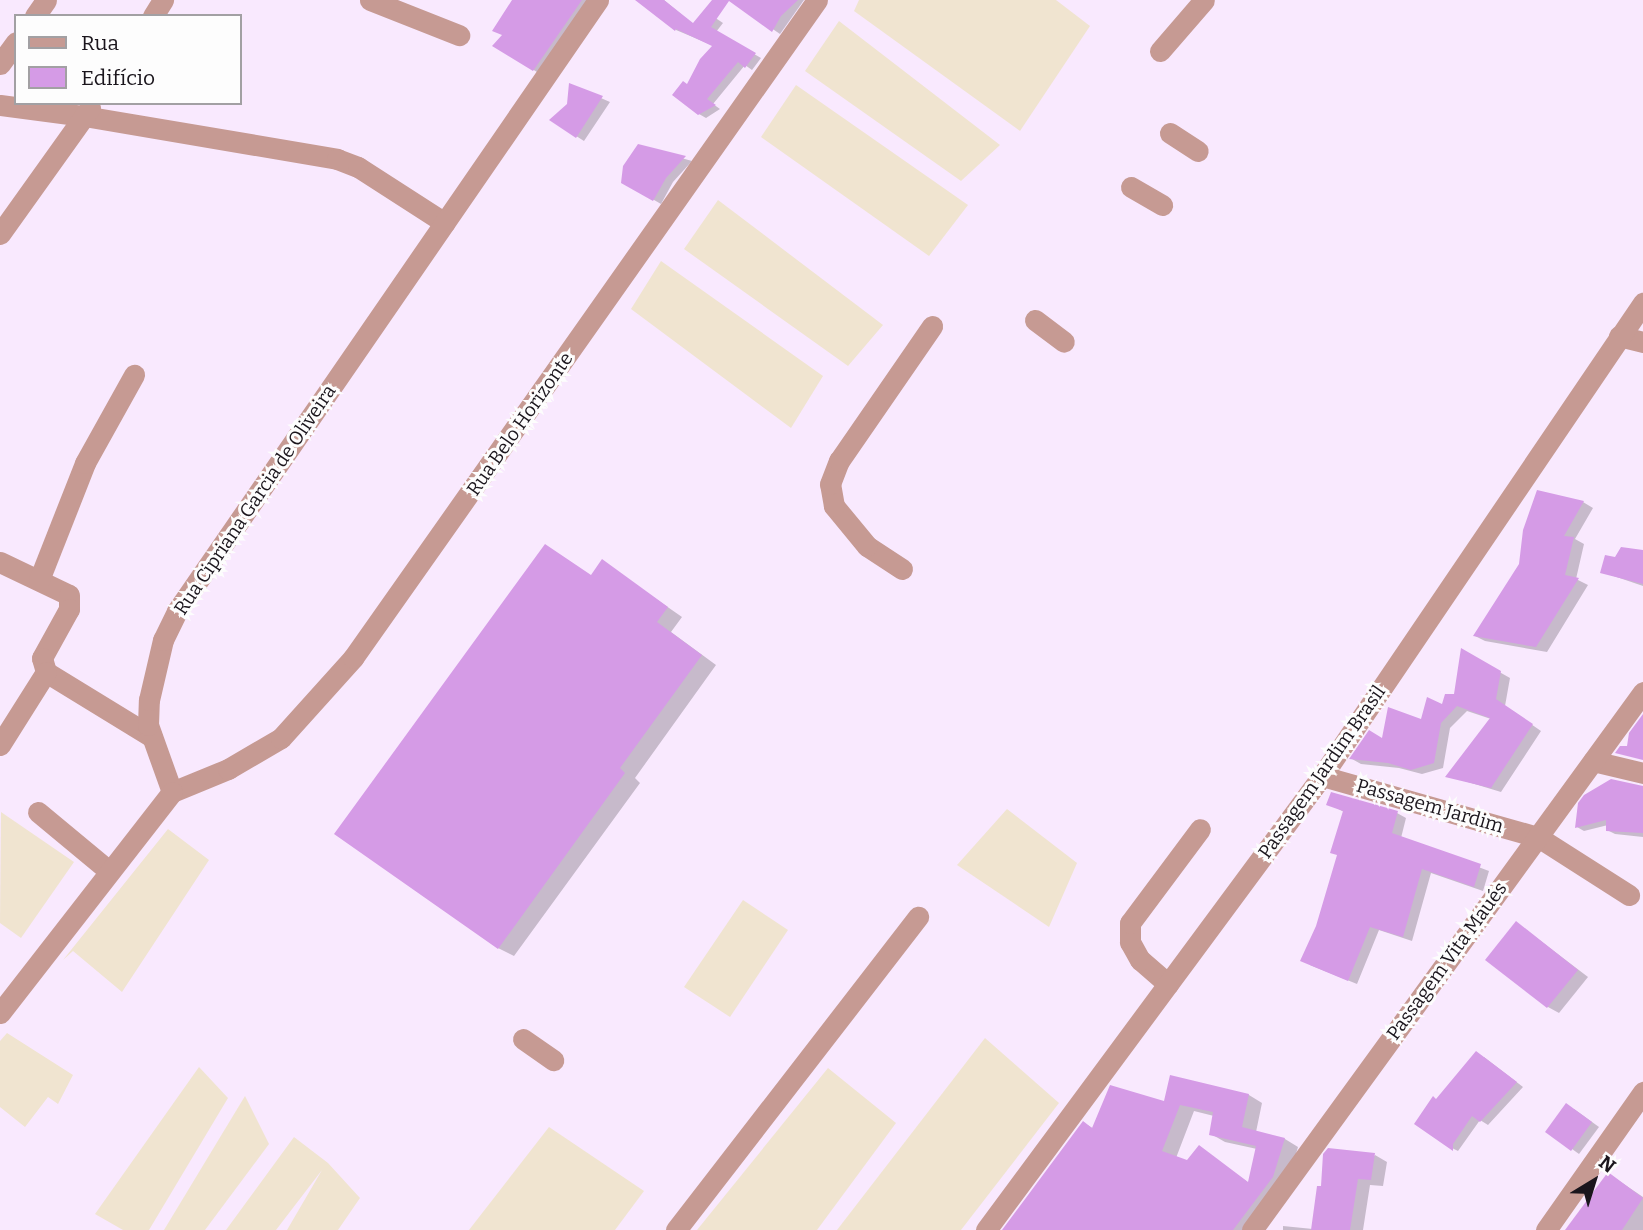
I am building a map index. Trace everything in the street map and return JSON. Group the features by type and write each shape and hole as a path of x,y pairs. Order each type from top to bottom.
{"street":[{"path":"370,0 459,35"},
{"name":"Rua Cipriana Garcia de Oliveira","path":"172,792 148,724 153,672 177,611 598,0"},
{"name":"Rua Belo Horizonte","path":"172,792 228,769 281,738 353,658 817,0"},
{"path":"1160,51 1205,0"},
{"path":"0,64 14,45"},
{"path":"0,105 89,109 337,159 358,167 445,223"},
{"path":"0,234 89,109"},
{"path":"1170,133 1198,151"},
{"path":"1131,187 1162,205"},
{"name":"Passagem Jardim Brasil","path":"986,1230 1322,776 1643,303"},
{"path":"1035,320 1064,342"},
{"path":"902,569 867,546 834,506 831,484 839,461 932,326"},
{"path":"1619,336 1643,342"},
{"path":"39,580 85,463 134,374"},
{"path":"0,562 64,592 70,600 69,608 42,658 46,672 152,737"},
{"path":"0,745 46,672"},
{"name":"Passagem Vita Maués","path":"1252,1230 1643,692"},
{"path":"1593,761 1643,773"},
{"name":"Passagem Jardim","path":"1322,776 1538,837 1629,895"},
{"path":"0,1013 172,792"},
{"path":"38,812 109,871"},
{"path":"1168,984 1139,960 1130,942 1130,923 1200,829"},
{"path":"676,1230 918,916"},
{"path":"523,1039 553,1060"},
{"path":"1546,1230 1643,1092"}],"shaded area":[{"path":"859,0 1056,0 1090,26 1020,131 854,11"},
{"path":"839,21 1000,145 961,181 805,71"},
{"path":"796,85 968,205 929,256 761,137"},
{"path":"718,200 883,325 848,366 684,249"},
{"path":"661,261 823,376 791,428 631,309"},
{"path":"1007,809 1077,863 1049,927 957,865"},
{"path":"1,812 74,862 21,938 0,923"},
{"path":"168,829 209,860 122,992 73,951 63,960"},
{"path":"743,900 788,930 730,1017 684,987"},
{"path":"7,1033 73,1075 58,1104 48,1097 25,1127 0,1107 0,1041"},
{"path":"985,1038 1059,1103 961,1230 837,1230"},
{"path":"199,1067 228,1098 149,1230 123,1230 95,1214"},
{"path":"828,1068 896,1123 817,1230 697,1230"},
{"path":"245,1096 269,1144 205,1230 164,1230"},
{"path":"549,1127 644,1191 615,1230 469,1230"},
{"path":"294,1137 328,1163 360,1198 338,1230 287,1230 322,1170 276,1230 226,1230"}],"building":[{"path":"512,0 582,0 533,71 492,46 502,35 492,31"},
{"path":"635,0 664,0 693,23 712,0 798,0 781,16 772,32 729,1 711,27 756,53 745,68 738,62 707,99 716,105 698,115 672,95 683,81 687,84 700,59 712,46 676,29 675,31"},
{"path":"569,83 603,96 576,138 549,120 567,104"},
{"path":"638,144 686,156 666,178 653,201 621,183 623,166"},
{"path":"1537,490 1584,501 1564,536 1574,537 1565,575 1579,578 1536,647 1473,636 1519,564 1523,530"},
{"path":"545,544 591,575 602,559 668,607 657,622 702,655 620,768 625,773 498,949 334,834"},
{"path":"1621,547 1643,550 1643,584 1600,573 1605,555 1615,557"},
{"path":"1461,648 1501,671 1496,699 1533,724 1491,788 1445,777 1490,718 1457,706 1441,723 1434,763 1411,770 1388,763 1349,759 1369,730 1382,738 1388,707 1421,719 1427,697 1442,704 1445,694 1454,694"},
{"path":"1643,714 1643,760 1615,753 1620,746 1627,746 1629,733"},
{"path":"1611,779 1643,786 1643,833 1606,831 1606,820 1575,828 1578,803 1584,795"},
{"path":"1331,792 1398,811 1392,833 1481,864 1474,887 1422,869 1403,937 1370,927 1348,981 1300,961 1316,926 1337,855 1330,853 1343,811 1326,805"},
{"path":"1516,921 1578,970 1547,1008 1485,960"},
{"path":"1476,1051 1517,1082 1480,1122 1472,1116 1453,1144 1453,1151 1414,1124 1433,1096 1436,1099"},
{"path":"1170,1075 1249,1094 1242,1127 1285,1138 1273,1177 1233,1230 1002,1230 1083,1121 1092,1128 1110,1085 1164,1101","holes":["1180,1105 1213,1112 1209,1135 1256,1146 1248,1182 1199,1145 1187,1160 1162,1151"]},
{"path":"1566,1103 1592,1122 1571,1151 1545,1132"},
{"path":"1328,1148 1375,1153 1371,1180 1358,1179 1350,1230 1311,1230 1317,1186 1321,1186 1323,1154"},
{"path":"1608,1172 1643,1198 1622,1230 1565,1230"}]}
